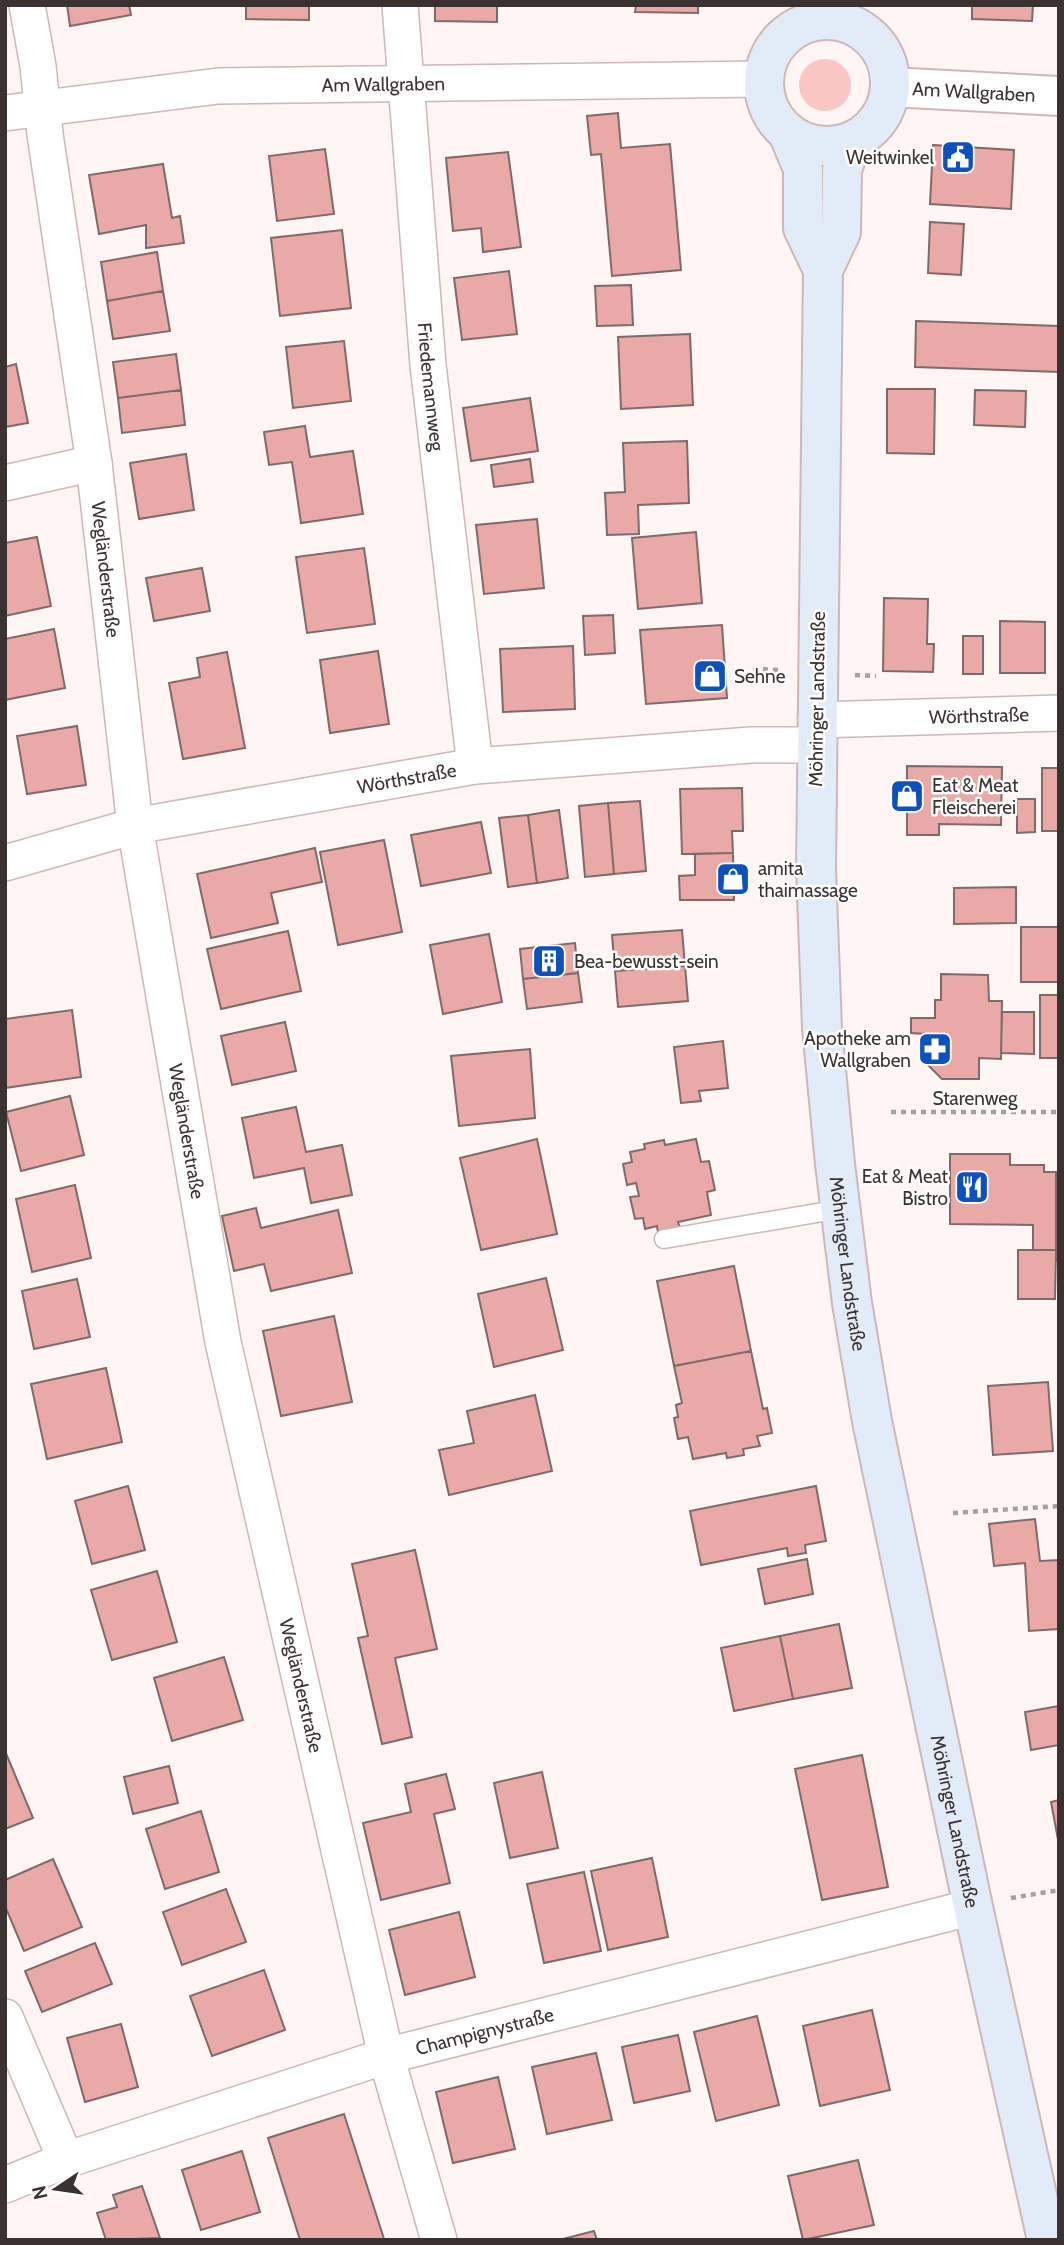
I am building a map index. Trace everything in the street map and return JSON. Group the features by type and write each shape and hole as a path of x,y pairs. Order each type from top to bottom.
{"main road":[{"path":"763,79 768,59 800,17 808,22 841,20 853,16 883,52 889,69 890,87 883,114 874,125 852,141 825,146 805,143 788,133"},
{"name":"Möhringer Landstraße","path":"763,79 765,99 774,117 788,133 803,169 803,228 822,270 816,869 822,1028 852,1303 872,1421 973,1907 1047,2240"},
{"name":"Möhringer Landstraße","path":"822,270 841,232 842,170 852,141"}],"street":[{"name":"Wegländerstraße","path":"27,5 94,463 135,826 223,1342 386,2056 439,2240"},
{"name":"Friedemannweg","path":"400,5 428,365 475,766"},
{"name":"Am Wallgraben","path":"5,113 218,86 763,79"},
{"name":"Am Wallgraben","path":"890,87 1059,96"},
{"path":"5,483 94,463"},
{"name":"Wörthstraße","path":"5,863 135,826 475,766 751,745 816,732 1059,713"},
{"name":"Champignystraße","path":"5,2185 66,2160 386,2056 973,1907"},
{"path":"5,2017 66,2160"}],"lane":[{"path":"664,1239 840,1209"}],"path":[{"name":"Starenweg","path":"891,1112 1059,1112"},
{"path":"953,1513 1059,1506"},
{"path":"973,1907 1059,1890"}],"shaded area":[{"path":"825,59 835,61 843,67 849,75 849,95 843,103 835,109 825,111 815,109 807,103 801,95 799,85 801,75 807,67 815,61"}],"building":[{"path":"67,5 129,5 131,15 70,26"},
{"path":"246,5 309,5 309,20 246,19"},
{"path":"435,5 497,5 497,22 435,21"},
{"path":"636,5 698,5 698,13 635,12"},
{"path":"972,5 1033,5 1032,21 972,19"},
{"path":"618,113 621,148 670,144 681,270 612,276 601,154 591,155 587,116"},
{"path":"933,145 1014,150 1011,209 930,204"},
{"path":"325,149 334,214 277,221 269,156"},
{"path":"508,152 521,247 483,252 481,228 453,231 446,158"},
{"path":"163,164 172,218 180,216 184,243 146,248 146,225 99,234 89,175"},
{"path":"930,222 964,224 961,275 928,273"},
{"path":"342,230 351,308 280,316 271,238"},
{"path":"157,252 163,291 107,301 101,262"},
{"path":"509,271 517,334 462,340 454,278"},
{"path":"631,285 633,325 597,326 595,286"},
{"path":"163,291 170,331 113,339 107,301"},
{"path":"916,321 1059,326 1059,372 915,367"},
{"path":"690,334 693,405 621,409 618,337"},
{"path":"344,341 351,401 293,408 286,347"},
{"path":"176,354 181,390 118,398 113,362"},
{"path":"16,364 28,423 5,427 5,367"},
{"path":"887,389 935,389 934,454 887,453"},
{"path":"181,390 185,425 122,433 118,398"},
{"path":"975,390 1026,391 1025,427 974,425"},
{"path":"530,398 538,451 471,461 463,408"},
{"path":"305,426 310,457 353,451 363,514 301,523 292,462 269,465 264,432"},
{"path":"687,441 689,503 638,505 639,534 607,535 605,493 625,492 623,443"},
{"path":"186,454 194,510 139,519 130,463"},
{"path":"530,459 533,482 494,487 491,465"},
{"path":"537,519 544,588 484,594 476,525"},
{"path":"696,532 702,603 638,609 632,538"},
{"path":"37,537 51,606 5,616 5,543"},
{"path":"364,548 375,624 307,633 296,557"},
{"path":"202,568 210,611 154,621 146,578"},
{"path":"884,598 928,599 927,644 934,644 933,672 883,671"},
{"path":"613,615 615,653 585,655 583,616"},
{"path":"1000,621 1045,622 1045,673 1000,673"},
{"path":"722,625 727,698 646,704 640,630"},
{"path":"54,629 65,688 5,700 5,639"},
{"path":"963,636 983,636 983,674 963,674"},
{"path":"573,646 575,709 503,712 500,649"},
{"path":"378,651 389,724 330,733 320,660"},
{"path":"227,652 245,748 183,759 169,683 200,677 197,658"},
{"path":"77,726 86,785 27,794 17,736"},
{"path":"907,766 1002,767 1001,825 939,824 939,835 907,835"},
{"path":"1042,768 1059,768 1059,831 1042,831"},
{"path":"742,788 743,831 732,831 733,853 682,854 680,789"},
{"path":"1017,799 1035,799 1035,832 1017,833"},
{"path":"640,801 646,871 614,874 608,803"},
{"path":"608,803 614,874 585,877 579,806"},
{"path":"559,810 568,878 537,883 528,815"},
{"path":"528,815 537,883 508,887 499,818"},
{"path":"481,822 491,873 421,886 411,835"},
{"path":"384,840 402,932 338,945 320,852"},
{"path":"315,848 322,882 271,893 278,923 211,938 197,874"},
{"path":"733,853 734,900 680,900 679,876 695,875 695,854"},
{"path":"1016,887 1016,923 954,924 954,888"},
{"path":"1021,927 1059,927 1059,982 1021,982"},
{"path":"682,930 685,966 615,971 612,935"},
{"path":"288,931 301,991 221,1009 207,949"},
{"path":"489,934 502,1002 443,1014 430,945"},
{"name":"Bea-bewusst-sein","path":"575,943 578,973 523,979 520,949"},
{"path":"685,966 688,1001 618,1007 615,971"},
{"path":"578,973 582,1002 527,1009 523,979"},
{"path":"941,974 988,975 989,1001 1002,1001 1001,1059 979,1058 979,1079 942,1079 924,1061 925,1034 911,1033 911,1018 935,1018 935,1000 941,1000"},
{"path":"1040,995 1059,995 1059,1058 1040,1058"},
{"path":"72,1010 81,1077 5,1088 5,1019"},
{"path":"1002,1012 1034,1012 1034,1054 1001,1053"},
{"path":"285,1022 296,1071 232,1085 221,1036"},
{"path":"723,1041 728,1088 699,1091 701,1101 681,1103 674,1047"},
{"path":"530,1049 535,1118 459,1126 451,1056"},
{"path":"70,1096 84,1155 21,1171 6,1112"},
{"path":"296,1107 306,1152 342,1145 352,1195 311,1203 304,1168 254,1178 242,1118"},
{"path":"537,1139 557,1234 481,1250 460,1158"},
{"path":"696,1139 701,1162 709,1161 715,1190 707,1192 711,1215 678,1222 680,1228 658,1232 657,1226 645,1229 643,1218 635,1219 630,1197 639,1196 636,1183 627,1185 623,1164 632,1162 630,1152 645,1149 644,1144 664,1140 665,1145"},
{"path":"950,1154 1010,1154 1010,1165 1044,1165 1044,1172 1056,1172 1056,1250 1033,1250 1033,1225 950,1224"},
{"path":"75,1185 91,1258 32,1272 16,1199"},
{"path":"1059,1197 1059,1261 1056,1261"},
{"path":"256,1208 261,1228 338,1210 352,1273 271,1291 264,1264 234,1271 222,1216"},
{"path":"1018,1250 1056,1250 1055,1299 1018,1299"},
{"path":"734,1266 751,1351 674,1366 657,1281"},
{"path":"546,1278 563,1350 494,1367 478,1294"},
{"path":"77,1279 90,1337 34,1349 22,1291"},
{"path":"334,1316 352,1402 281,1416 263,1331"},
{"path":"751,1351 763,1409 767,1408 772,1433 757,1436 760,1446 743,1449 744,1455 727,1458 726,1453 693,1459 688,1437 678,1439 674,1418 678,1417 676,1405 682,1403 674,1366"},
{"path":"106,1368 122,1442 47,1459 31,1384"},
{"path":"1048,1382 1053,1451 993,1455 988,1386"},
{"path":"535,1395 552,1471 449,1495 439,1450 474,1443 467,1411"},
{"path":"128,1486 145,1550 92,1564 75,1501"},
{"path":"816,1486 826,1541 805,1545 806,1553 788,1556 787,1548 701,1565 690,1511"},
{"path":"1035,1519 1040,1561 1059,1560 1059,1629 1029,1631 1025,1563 994,1566 989,1524"},
{"path":"415,1550 437,1649 395,1658 412,1737 382,1744 358,1638 368,1636 352,1564"},
{"path":"807,1559 813,1594 765,1604 758,1569"},
{"path":"157,1571 177,1642 112,1660 91,1590"},
{"path":"839,1624 852,1688 793,1699 780,1636"},
{"path":"780,1636 793,1699 734,1711 721,1648"},
{"path":"224,1657 243,1720 172,1741 154,1678"},
{"path":"1059,1706 1059,1745 1031,1750 1025,1712"},
{"path":"5,1751 33,1818 5,1829"},
{"path":"862,1755 888,1887 822,1900 795,1769"},
{"path":"169,1766 178,1803 133,1814 124,1777"},
{"path":"542,1772 558,1848 510,1858 494,1783"},
{"path":"446,1774 455,1809 434,1814 450,1883 381,1900 363,1823 411,1812 405,1784"},
{"path":"1059,1800 1059,1845 1051,1802"},
{"path":"201,1811 219,1872 165,1889 146,1829"},
{"path":"652,1858 668,1937 608,1950 591,1871"},
{"path":"53,1859 82,1927 24,1951 5,1906 5,1880"},
{"path":"584,1872 601,1951 544,1963 527,1884"},
{"path":"226,1889 246,1942 182,1965 163,1912"},
{"path":"459,1912 475,1977 405,1995 389,1930"},
{"path":"95,1943 112,1984 42,2012 25,1971"},
{"path":"264,1970 285,2030 212,2056 190,1996"},
{"path":"872,2010 890,2090 820,2106 803,2026"},
{"path":"757,2016 779,2105 716,2121 694,2032"},
{"path":"121,2024 138,2087 85,2102 67,2038"},
{"path":"678,2035 690,2091 634,2103 622,2047"},
{"path":"596,2053 612,2120 547,2134 532,2067"},
{"path":"498,2077 515,2149 453,2163 436,2092"},
{"path":"344,2114 384,2239 300,2240 268,2138"},
{"path":"242,2151 260,2212 201,2230 182,2170"},
{"path":"858,2160 874,2225 803,2240 788,2176"},
{"path":"142,2186 160,2238 106,2240 97,2213 117,2207 113,2195"},
{"path":"594,2231 597,2240 559,2240"}],"place":[{"name":"Weitwinkel","path":"958,157"},
{"name":"Sehne","path":"710,676"},
{"name":"Eat & Meat Fleischerei","path":"907,796"},
{"name":"amita thaimassage","path":"733,879"},
{"name":"Bea-bewusst-sein","path":"549,961"},
{"name":"Apotheke am Wallgraben","path":"935,1049"},
{"name":"Eat & Meat Bistro","path":"972,1187"}]}
